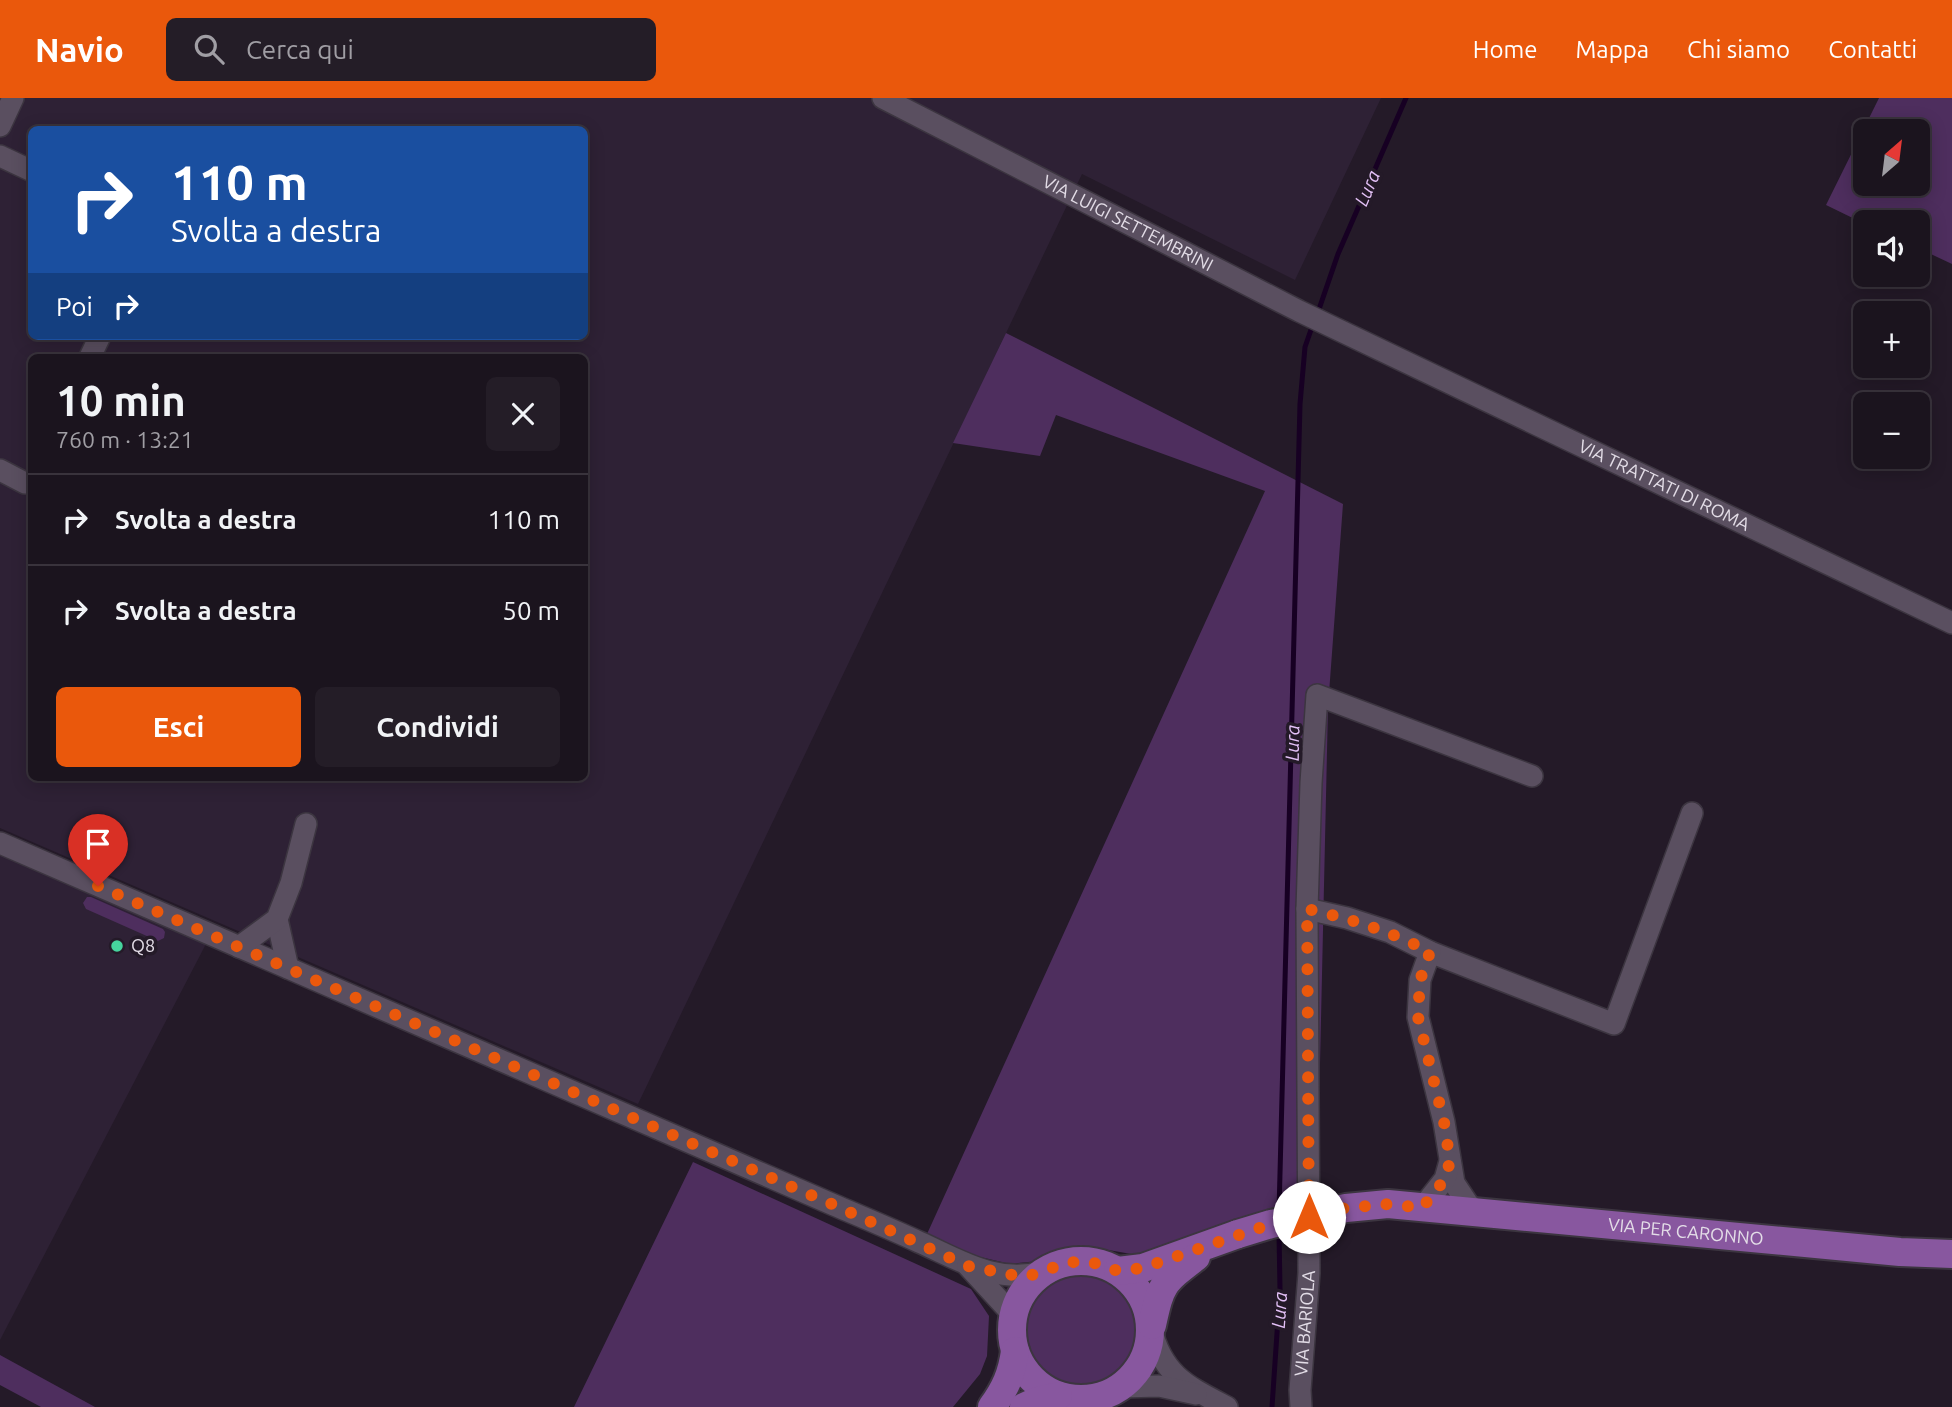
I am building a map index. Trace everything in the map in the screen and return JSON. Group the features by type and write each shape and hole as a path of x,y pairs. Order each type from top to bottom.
{"main road":[{"name":"VIA PER CARONNO","path":"1225,1239 1271,1224 1346,1208 1388,1204 1900,1252 1952,1254"},
{"path":"1118,1271 1143,1268 1225,1239"},
{"path":"1151,1328 1148,1311 1131,1282 1118,1271 1081,1261 1061,1264 1043,1272 1030,1283 1019,1298 1011,1333 1015,1352 1024,1371 1039,1386 1058,1396 1080,1400 1102,1397 1122,1387 1135,1375 1144,1361 1150,1345 1159,1292 1170,1276 1225,1239"},
{"path":"992,1407 1006,1388 1013,1371 1015,1352"},
{"path":"1024,1407 1058,1396"}],"street":[{"path":"0,126 13,98"},
{"name":"VIA LUIGI SETTEMBRINI","path":"883,98 1374,347"},
{"path":"0,156 28,169"},
{"name":"VIA TRATTATI DI ROMA","path":"1374,347 1952,623"},
{"path":"0,470 24,483"},
{"name":"VIA BARIOLA","path":"1301,1407 1309,1273 1307,909 1317,695 1532,776"},
{"path":"1307,909 1390,932 1430,952 1614,1024 1692,813"},
{"path":"239,947 277,919 291,883 306,824"},
{"path":"0,843 968,1266 1023,1277 1043,1272"},
{"path":"277,919 288,968"},
{"path":"1430,952 1420,980 1418,1017 1444,1122 1454,1183 1460,1194 1478,1213"},
{"path":"1422,1208 1445,1179 1450,1161"},
{"path":"968,1266 1013,1315"},
{"path":"1151,1328 1156,1349 1167,1367 1180,1379 1227,1407"},
{"path":"1122,1387 1159,1386 1208,1397"}],"shaded area":[{"path":"0,98 1381,98 1295,280 1082,174 638,1104 0,828"},
{"path":"1879,98 1952,98 1952,264 1930,254 1930,210 1853,210 1853,218 1826,205 1853,150 1853,196 1930,196 1930,119 1869,119"},
{"path":"1006,333 1343,504 1328,707 1317,1198 1232,1220 1137,1255 1080,1245 1058,1251 1038,1261 1010,1264 972,1255 927,1234 1265,491 1056,415 1040,456 953,443"},
{"path":"0,852 207,942 0,1340"},
{"path":"87,897 163,929 164,938 158,941 86,909 83,903"},
{"path":"693,1162 971,1289 989,1316 987,1356 980,1374 953,1407 574,1407"},
{"path":"1082,1274 1104,1278 1122,1290 1134,1308 1138,1330 1134,1352 1122,1370 1104,1382 1082,1386 1060,1382 1042,1370 1030,1352 1026,1330 1030,1308 1042,1290 1060,1278"},
{"path":"0,1355 95,1407 41,1407 0,1385"}],"waterway":[{"name":"Lura","path":"1317,315 1338,254 1406,98"},
{"name":"Lura","path":"1279,1212 1300,404 1305,347 1313,324"},
{"name":"Lura","path":"1272,1407 1280,1289 1279,1233"}],"place":[{"name":"Q8","path":"117,946"}],"route":[{"path":"98,886 922,1243 968,1266 1023,1277 1061,1264 1081,1261 1118,1271 1143,1268 1271,1224 1295,1219 1319,1214 1346,1208 1388,1204 1422,1208 1445,1179 1450,1161 1444,1122 1418,1017 1420,980 1430,952 1390,932 1347,918 1307,909 1309,1133 1309,1189 1309,1217"}]}
